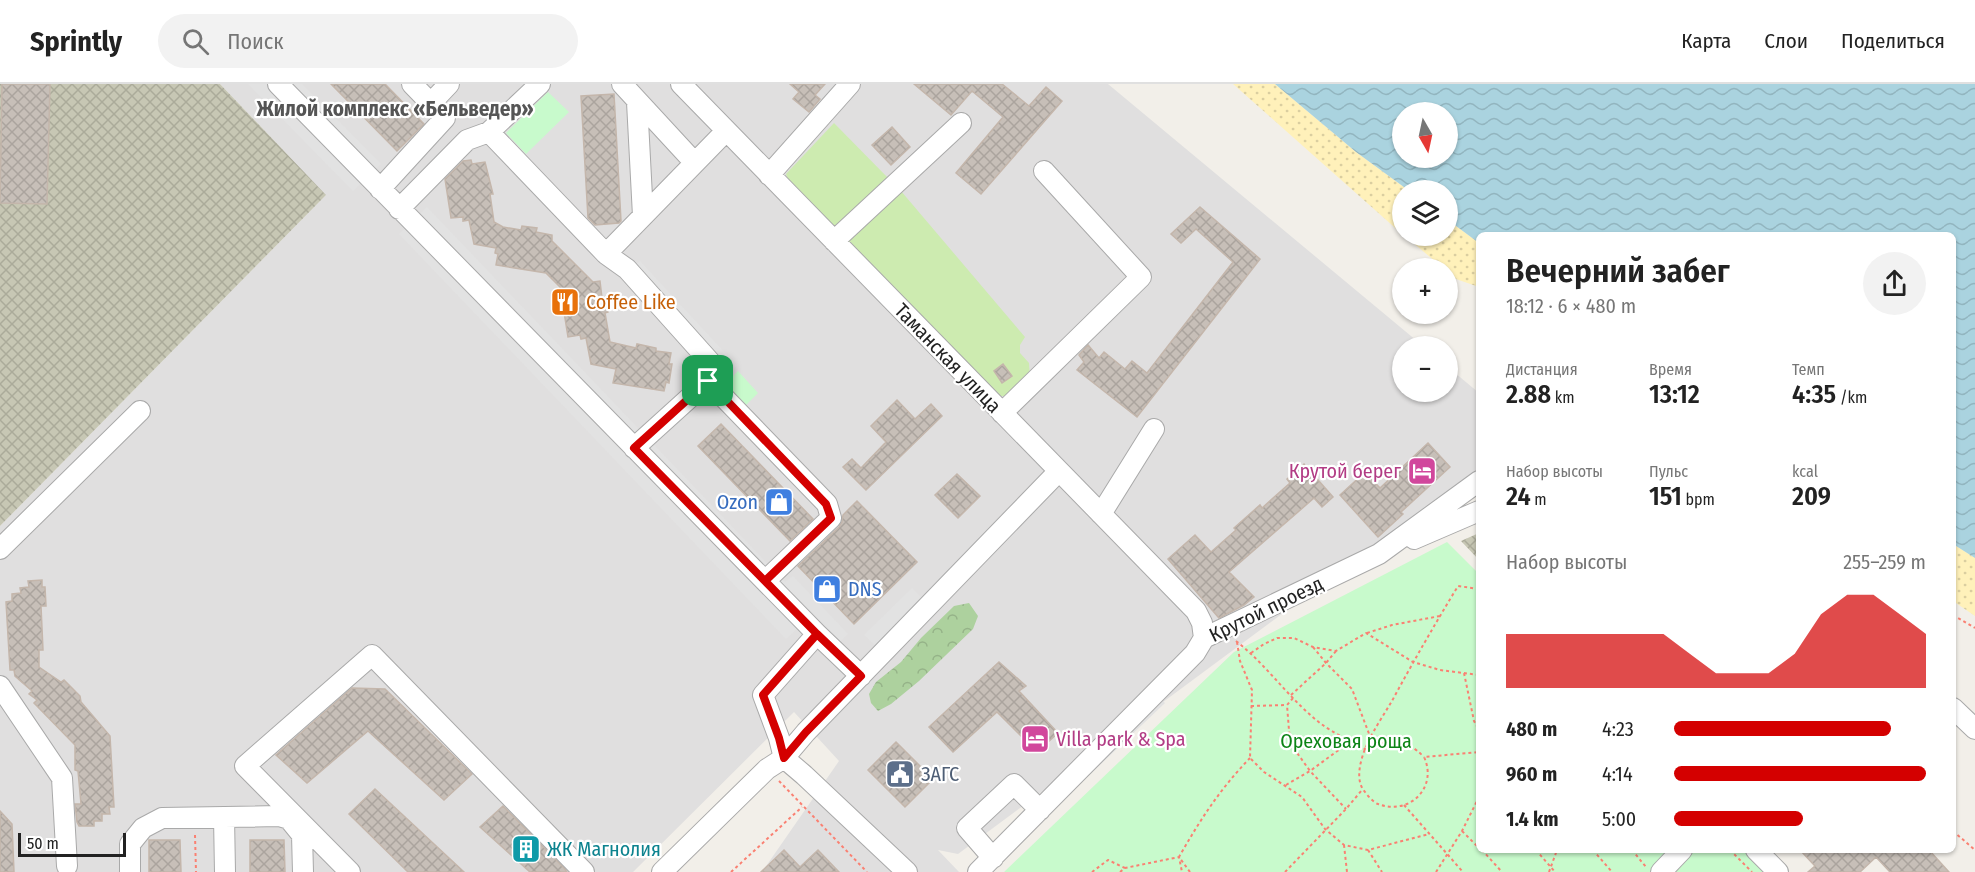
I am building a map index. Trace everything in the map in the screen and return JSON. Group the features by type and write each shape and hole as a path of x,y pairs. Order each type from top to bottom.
{"street":[{"path":"278,84 817,634 861,676"},
{"path":"380,189 445,118 412,84"},
{"path":"431,103 449,84"},
{"path":"399,209 467,140 489,132 540,84"},
{"path":"622,84 694,162"},
{"name":"Таманская улица","path":"681,84 1196,611 1202,623 1204,638"},
{"path":"769,175 850,84"},
{"path":"637,102 643,216"},
{"path":"834,242 961,123"},
{"path":"606,254 726,130"},
{"path":"489,132 606,254 627,269 712,364 708,381 634,448"},
{"path":"1002,413 1142,277 1044,171"},
{"path":"708,381 826,504 831,518 765,581"},
{"path":"0,549 140,411"},
{"path":"1101,514 1154,429"},
{"path":"665,871 767,769 784,758 806,732 1059,471"},
{"name":"Крутой проезд","path":"978,872 1195,653 1204,638 1230,636 1379,554 1476,483"},
{"path":"1432,531 1476,495"},
{"path":"1379,554 1476,512"},
{"path":"817,634 763,695 784,758 907,872"},
{"path":"350,872 245,766 372,655 584,872"},
{"path":"0,686 62,778 67,867"},
{"path":"1956,711 1975,729"},
{"path":"993,858 967,828 1014,784 1040,810"},
{"path":"130,872 130,844 143,828 162,818 279,816 289,819 302,835 303,872"},
{"path":"224,817 225,872"},
{"path":"1661,872 1679,853"},
{"path":"1759,853 1778,872"}],"path":[{"path":"1365,749 1383,742 1412,745 1424,757 1428,766 1422,794 1397,807 1377,804 1362,789 1358,773 1365,749 1458,586 1476,589"},
{"path":"1346,809 1310,771 1290,743 1287,705 1336,651 1366,633 1392,624 1440,616"},
{"path":"1956,617 1975,628"},
{"path":"1366,633 1413,662 1440,670 1476,675"},
{"path":"1230,636 1251,653 1292,697 1321,723 1365,749"},
{"path":"1182,872 1179,857 1200,818 1229,780 1250,758 1252,690 1230,636"},
{"path":"1251,653 1277,638 1294,638 1313,646 1336,651"},
{"path":"1313,646 1352,689 1371,739"},
{"path":"1464,673 1476,724"},
{"path":"1251,706 1287,705"},
{"path":"1286,785 1310,771 1351,741"},
{"path":"1424,757 1476,752"},
{"path":"1250,758 1264,772 1302,797 1325,829 1344,845 1368,850 1429,834"},
{"path":"778,780 867,872"},
{"path":"1285,872 1346,809 1362,789"},
{"path":"1436,872 1462,831 1476,803"},
{"path":"1404,805 1463,872"},
{"path":"731,872 802,806"},
{"path":"194,817 196,872"},
{"path":"1462,831 1476,845"},
{"path":"1956,834 1975,850"},
{"path":"1344,845 1347,872"},
{"path":"1368,850 1382,872"},
{"path":"1484,853 1502,872"},
{"path":"1539,853 1555,872"},
{"path":"1549,872 1556,853"},
{"path":"1596,853 1612,872"},
{"path":"1634,853 1650,872"},
{"path":"1733,853 1752,872"},
{"path":"1120,872 1125,868 1179,857"},
{"path":"1179,857 1190,872"},
{"path":"1092,872 1108,860 1125,868"}],"shaded area":[{"path":"0,84 220,84 326,195 0,526"},
{"path":"220,84 1108,84 1392,320 1392,324 1397,324 1411,336 1392,336 1392,402 1458,402 1458,375 1476,390 1476,470 958,854 938,850 959,872 762,872 839,761 794,712 633,872 0,872 0,526 326,195"},
{"path":"248,84 302,84 381,164 353,191"},
{"path":"427,207 785,582 793,576 848,634 825,656 798,628 786,639 399,234"},
{"path":"640,261 737,366 727,376 629,270"},
{"path":"1476,534 1476,557 1461,541"},
{"path":"912,588 924,600 876,646 864,635"},
{"path":"1160,698 1165,703 1035,827"}],"green space":[{"path":"548,92 569,112 526,154 506,133"},
{"path":"834,123 891,181 842,225 830,226 791,187 786,174"},
{"path":"901,191 1025,337 1020,345 1020,353 1029,363 1030,377 1006,396 994,396 848,243 848,237"},
{"path":"738,371 758,393 746,405 725,384"},
{"name":"Ореховая роща","path":"1447,542 1476,571 1476,853 1750,853 1769,872 1004,872 1234,652"},
{"path":"969,603 978,616 973,629 919,681 891,704 878,711 871,703 869,694 876,682 901,662 921,638 954,606"}],"sand":[{"path":"1233,84 1275,84 1356,152 1394,180 1392,180 1392,225"},
{"path":"1458,227 1476,241 1476,286 1458,280 1458,258 1431,258 1417,246 1458,246"},
{"path":"1956,546 1975,558 1975,616 1956,603"}],"water":[{"path":"1275,84 1975,84 1975,558 1956,546 1956,232 1476,232 1476,241 1458,227 1458,180 1394,180 1356,152"}],"building":[{"path":"2,84 50,84 47,204 0,203"},
{"path":"331,84 385,84 424,124 397,151"},
{"path":"790,84 825,84 815,95 820,99 809,112 793,99 799,92"},
{"path":"914,84 1002,84 1029,106 1046,87 1062,101 981,194 956,173 1003,117 972,91 951,115"},
{"path":"614,94 621,221 595,225 588,218 581,96"},
{"path":"892,127 910,147 891,165 872,145"},
{"path":"471,160 472,164 485,162 493,194 490,194 494,222 503,227 521,230 522,226 537,228 536,232 552,235 552,241 593,282 600,281 602,298 606,297 608,312 605,313 610,342 636,348 637,344 656,348 656,351 671,353 669,383 666,382 664,391 613,383 616,369 591,364 586,338 581,339 580,335 568,337 560,287 546,273 496,265 498,254 495,253 496,248 474,244 469,220 463,221 463,217 451,218 445,179 463,161"},
{"path":"1200,207 1260,259 1137,417 1077,370 1084,362 1079,355 1088,345 1099,358 1104,352 1125,369 1132,361 1147,373 1233,262 1196,229 1181,243 1171,234"},
{"path":"1003,364 1012,376 1002,383 994,371"},
{"path":"897,400 915,419 931,404 942,416 866,490 843,467 852,459 861,468 886,442 871,426"},
{"path":"721,424 813,519 790,541 698,446"},
{"path":"1428,443 1450,467 1401,512 1403,514 1378,537 1340,495 1365,472 1380,488"},
{"path":"1304,464 1333,497 1322,507 1314,498 1229,572 1254,597 1219,618 1168,559 1195,535 1211,552 1260,505 1262,508 1290,483 1287,479"},
{"path":"957,474 980,496 958,518 935,495"},
{"path":"857,501 917,562 854,624 798,566 839,527 843,515"},
{"path":"42,580 42,587 45,587 46,606 41,606 43,650 39,650 39,667 61,682 64,680 80,696 81,702 110,736 114,807 109,807 110,814 102,814 102,821 94,821 94,826 79,826 77,822 75,804 81,804 78,771 75,770 75,745 34,703 37,700 29,694 32,691 15,676 14,670 10,670 6,602 12,601 12,594 21,593 20,588 29,587 28,581"},
{"path":"999,662 1026,686 1019,691 1058,733 1037,752 997,712 953,752 929,727"},
{"path":"352,688 385,689 472,774 444,800 368,731 307,783 276,755"},
{"name":"ЗАГС","path":"896,742 933,779 905,807 868,770"},
{"path":"375,789 464,872 408,872 349,814"},
{"name":"ЖК Магнолия","path":"503,806 567,872 530,872 480,827"},
{"path":"0,811 12,824 14,872 0,872"},
{"path":"149,840 180,840 181,872 149,872"},
{"path":"250,840 284,840 285,872 250,872"},
{"path":"784,850 800,867 818,850 839,872 761,872"},
{"path":"1803,853 1932,853 1949,872 1890,872 1876,857 1860,872 1808,872 1815,866"}],"place":[{"name":"Coffee Like","path":"565,302"},
{"name":"Крутой берег","path":"1422,471"},
{"name":"Ozon","path":"779,502"},
{"name":"DNS","path":"827,589"},
{"name":"Villa park & Spa","path":"1035,739"},
{"name":"ЗАГС","path":"900,774"},
{"name":"ЖК Магнолия","path":"526,849"}],"district":[{"name":"Жилой комплекс «Бельведер»","path":"395,109"}],"route":[{"path":"708,381 634,448 817,634 861,676 784,758 763,695 817,634 765,581 831,518 826,504 708,381"}]}
